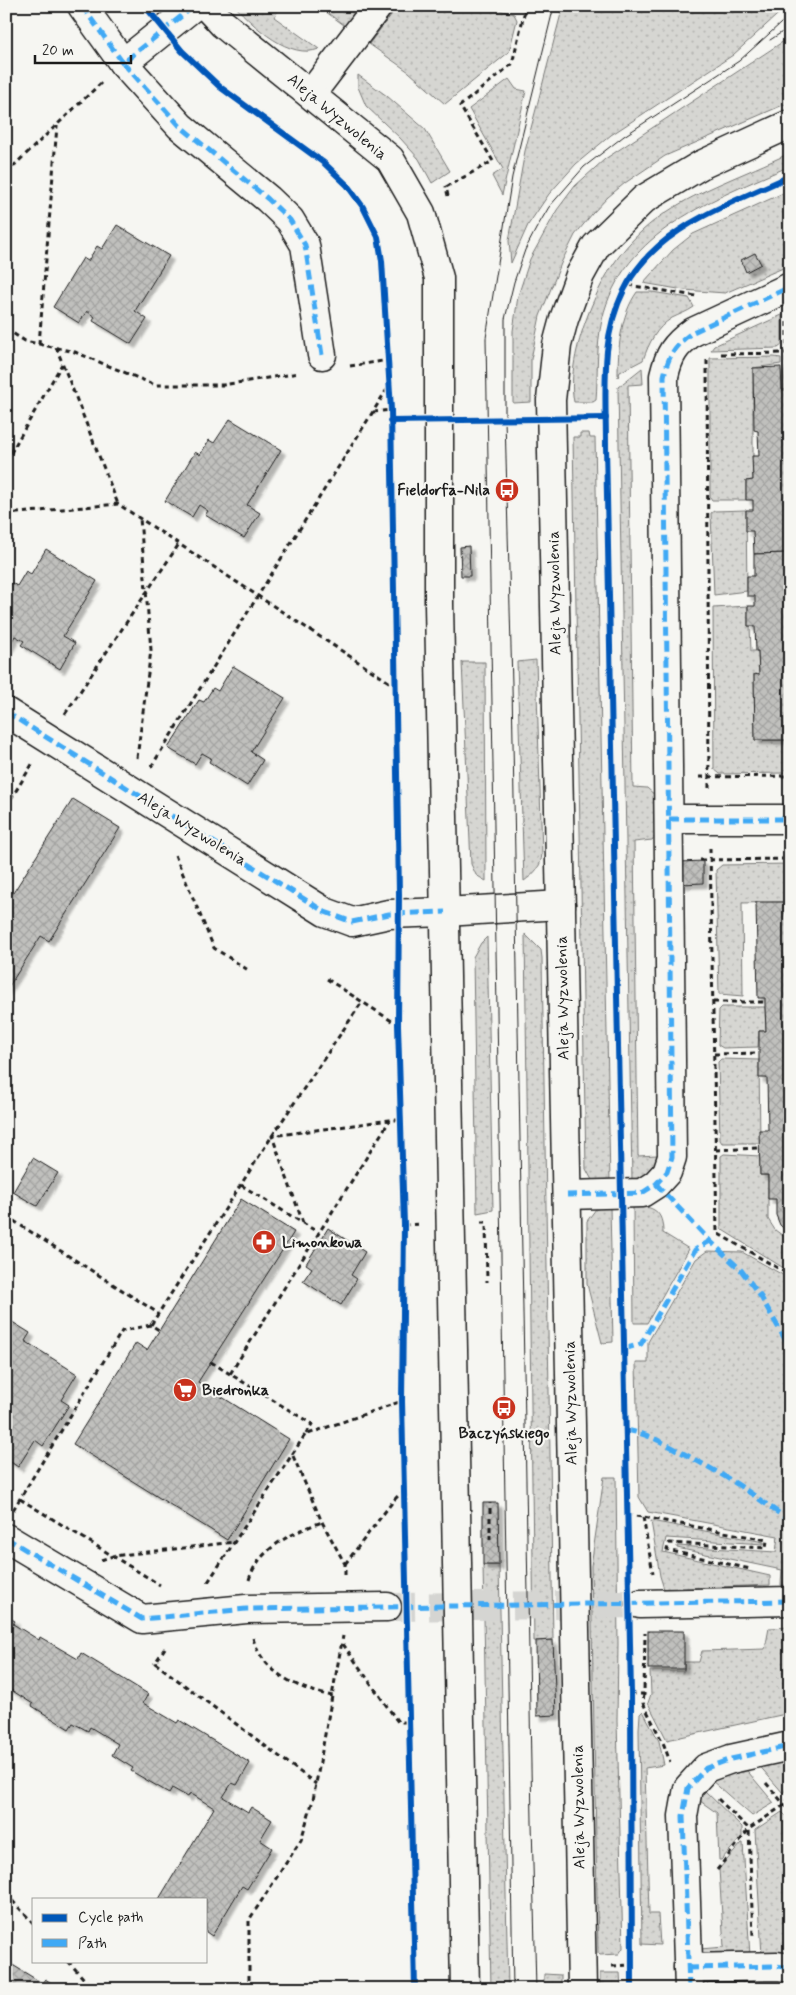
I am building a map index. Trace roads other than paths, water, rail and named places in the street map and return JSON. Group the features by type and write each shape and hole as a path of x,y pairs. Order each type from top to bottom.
{"main road":[{"path":"82,6 123,63 180,126 268,199 290,220 305,245 331,361"},
{"path":"123,63 194,6"},
{"name":"Aleja Wyzwolenia","path":"206,6 223,24 390,159 421,212 439,278 439,604 466,1989"},
{"path":"310,94 378,6"},
{"name":"Aleja Wyzwolenia","path":"582,1989 551,400 558,345 564,319 587,259 596,246 644,199 701,165 790,124"},
{"path":"567,1195 642,1193 656,1184 667,1172 672,1158 664,376 668,358 679,342 693,332 790,287"},
{"name":"Aleja Wyzwolenia","path":"6,712 325,912 352,922 389,914 445,912"},
{"path":"669,819 790,819"},
{"path":"445,912 561,905"},
{"path":"9,1526 63,1572 142,1618 246,1609 387,1607"},
{"path":"648,1604 790,1601"},
{"path":"790,1746 731,1759 706,1768 688,1788 683,1816 688,1978 754,1967 777,1966 790,1968"}],"tunnel":[{"path":"387,1607 640,1604"}],"tram line":[{"path":"513,1989 486,338 512,177 554,6"},
{"path":"536,1989 512,685 505,419 505,319 514,282 525,250 549,207 584,167 624,136 739,61 790,15"},
{"path":"770,40 790,27"}],"place":[{"name":"Fieldorfa-Nila","path":"507,490"},
{"name":"Limonkowa","path":"264,1242"},
{"name":"Biedronka","path":"185,1390"},
{"name":"Baczyńskiego","path":"504,1408"}]}
